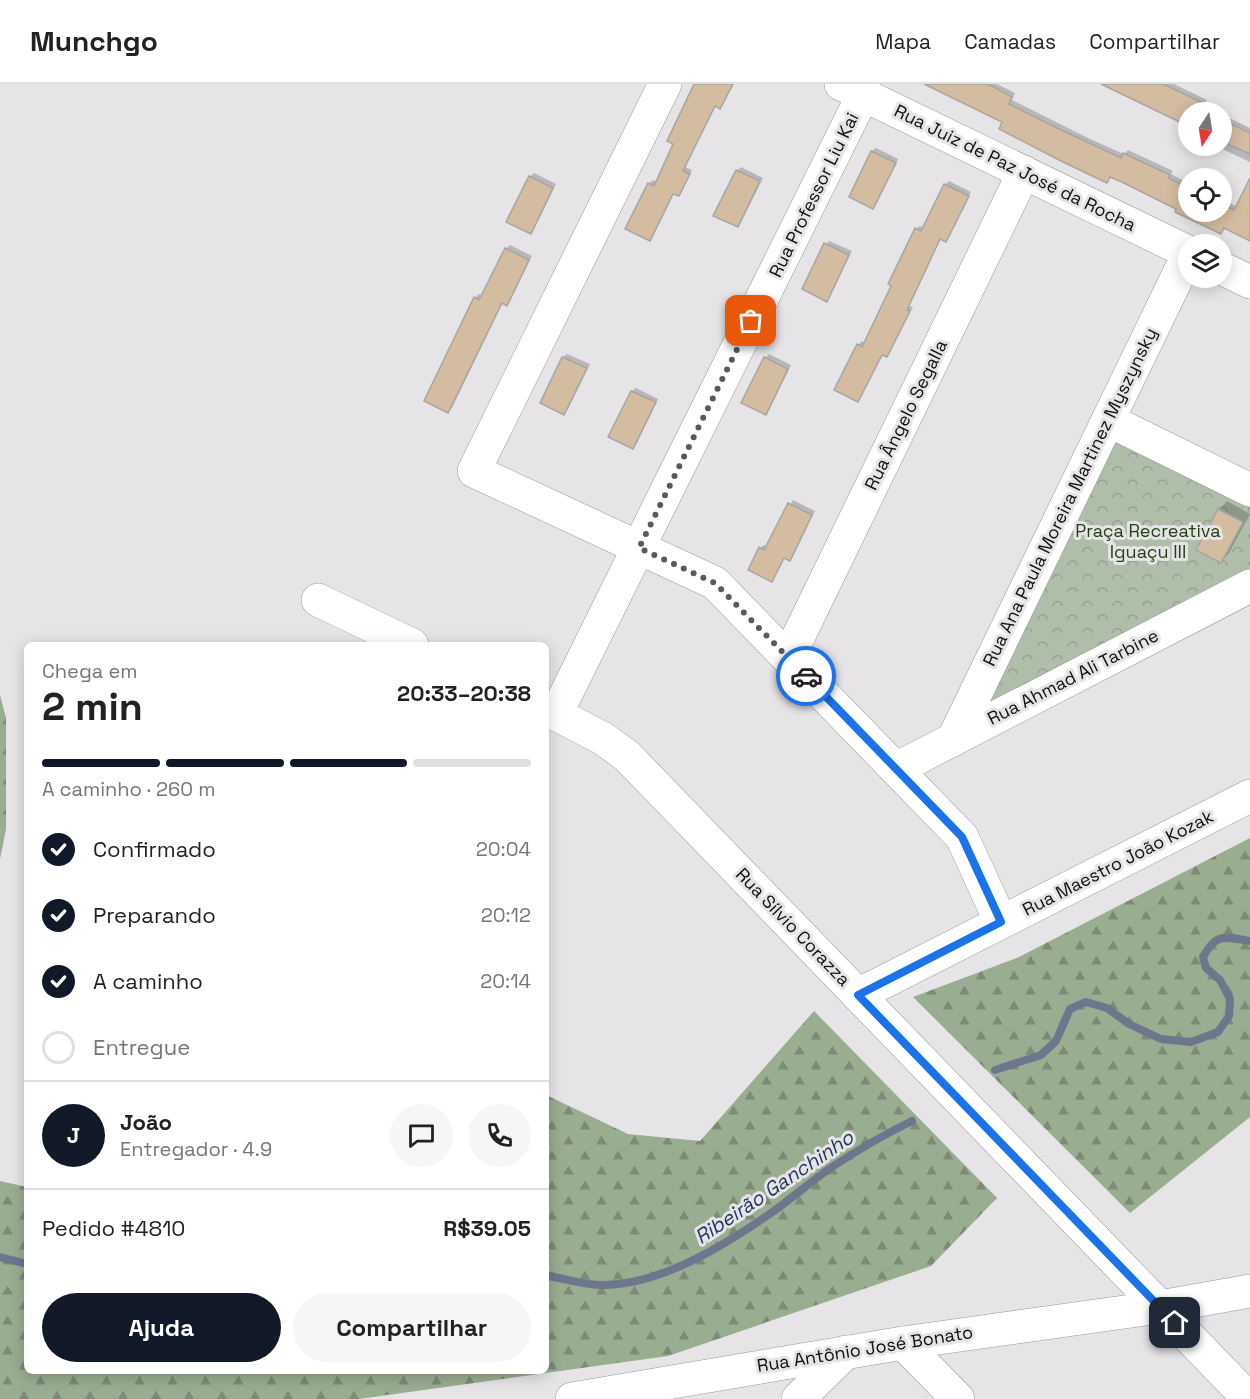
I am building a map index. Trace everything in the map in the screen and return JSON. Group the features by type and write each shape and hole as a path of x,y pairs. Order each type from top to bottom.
{"street":[{"path":"665,84 474,471 715,583 962,837 1001,922"},
{"name":"Rua Juiz de Paz José da Rocha","path":"852,89 1178,248"},
{"name":"Rua Professor Liu Kai","path":"551,712 639,548 852,89"},
{"name":"Rua Ângelo Segalla","path":"788,658 1024,172"},
{"path":"1232,273 1250,282"},
{"name":"Rua Ana Paula Moreira Martinez Myszynsky","path":"953,740 1178,274"},
{"path":"1108,420 1250,490"},
{"name":"Rua Ahmad Ali Tarbine","path":"896,769 1250,586"},
{"path":"318,600 406,642"},
{"name":"Rua Sílvio Corazza","path":"551,712 602,738 627,756 1249,1399"},
{"name":"Rua Maestro João Kozak","path":"858,995 1250,796"},
{"name":"Rua Antônio José Bonato","path":"572,1399 846,1352 1160,1307 1250,1291"},
{"name":"Rua Antônio José Bonato","path":"1160,1307 1181,1316 1199,1317 1216,1313 1250,1297"},
{"path":"903,1343 958,1399"},
{"path":"798,1399 846,1352"}],"green space":[{"name":"Praça Recreativa Iguaçu III","path":"1116,441 1250,507 1250,570 981,711"},
{"path":"0,695 6,718 6,829 0,859"},
{"path":"1250,838 1250,1117 1130,1213 913,997 1019,957"},
{"path":"814,1011 997,1198 931,1266 668,1356 549,1373 549,1096 628,1134 700,1141"},
{"path":"0,1181 24,1186 24,1374 539,1374 359,1399 0,1399"}],"building":[{"path":"694,84 733,84 720,109 715,106 683,171 690,174 679,196 673,194 650,241 625,229 648,183 654,186 673,144 667,141"},
{"path":"924,84 986,84 992,86 1012,97 1009,104 1057,128 1121,158 1123,153 1170,175 1168,178 1178,183 1178,213 1175,212 1176,209 1122,182 1110,177 1107,183 999,129 1002,122"},
{"path":"1101,84 1163,84 1201,102 1178,102 1178,121"},
{"path":"1232,124 1250,133 1250,154 1232,146"},
{"path":"871,151 896,163 873,209 849,197"},
{"path":"736,170 760,181 738,227 713,216"},
{"path":"529,176 553,188 531,234 506,222"},
{"path":"1250,178 1250,241 1224,228 1221,234 1196,222 1232,222 1232,209 1234,210"},
{"path":"944,184 969,196 946,242 940,239 907,310 910,311 887,357 882,355 858,402 834,390 857,344 862,347 891,286 888,284 915,228 921,231"},
{"path":"824,243 849,255 827,302 802,289"},
{"path":"505,248 529,260 507,306 502,303 448,413 424,401 474,297 479,300"},
{"path":"562,357 587,368 564,415 540,403"},
{"path":"764,357 788,369 766,415 741,403"},
{"path":"631,391 656,402 633,449 608,437"},
{"path":"788,503 812,515 790,561 784,558 772,582 748,570 759,547 764,550"},
{"path":"1218,509 1243,522 1221,563 1196,550"}],"waterway":[{"name":"Ribeirão Ganchinho","path":"995,1070 1041,1055 1056,1041 1070,1009 1086,1002 1107,1008 1129,1024 1161,1039 1191,1042 1218,1032 1229,1016 1230,999 1220,980 1206,968 1203,957 1213,943 1222,938 1250,941"},
{"name":"Ribeirão Ganchinho","path":"549,1277 590,1284 627,1283 649,1278 692,1261 734,1238 839,1162 912,1121"},
{"name":"Ribeirão Ganchinho","path":"0,1257 24,1263"}],"way so far":[{"path":"751,321 639,548 715,583 806,676"}],"route":[{"path":"806,676 962,837 1001,922 858,995 1175,1323"}]}
